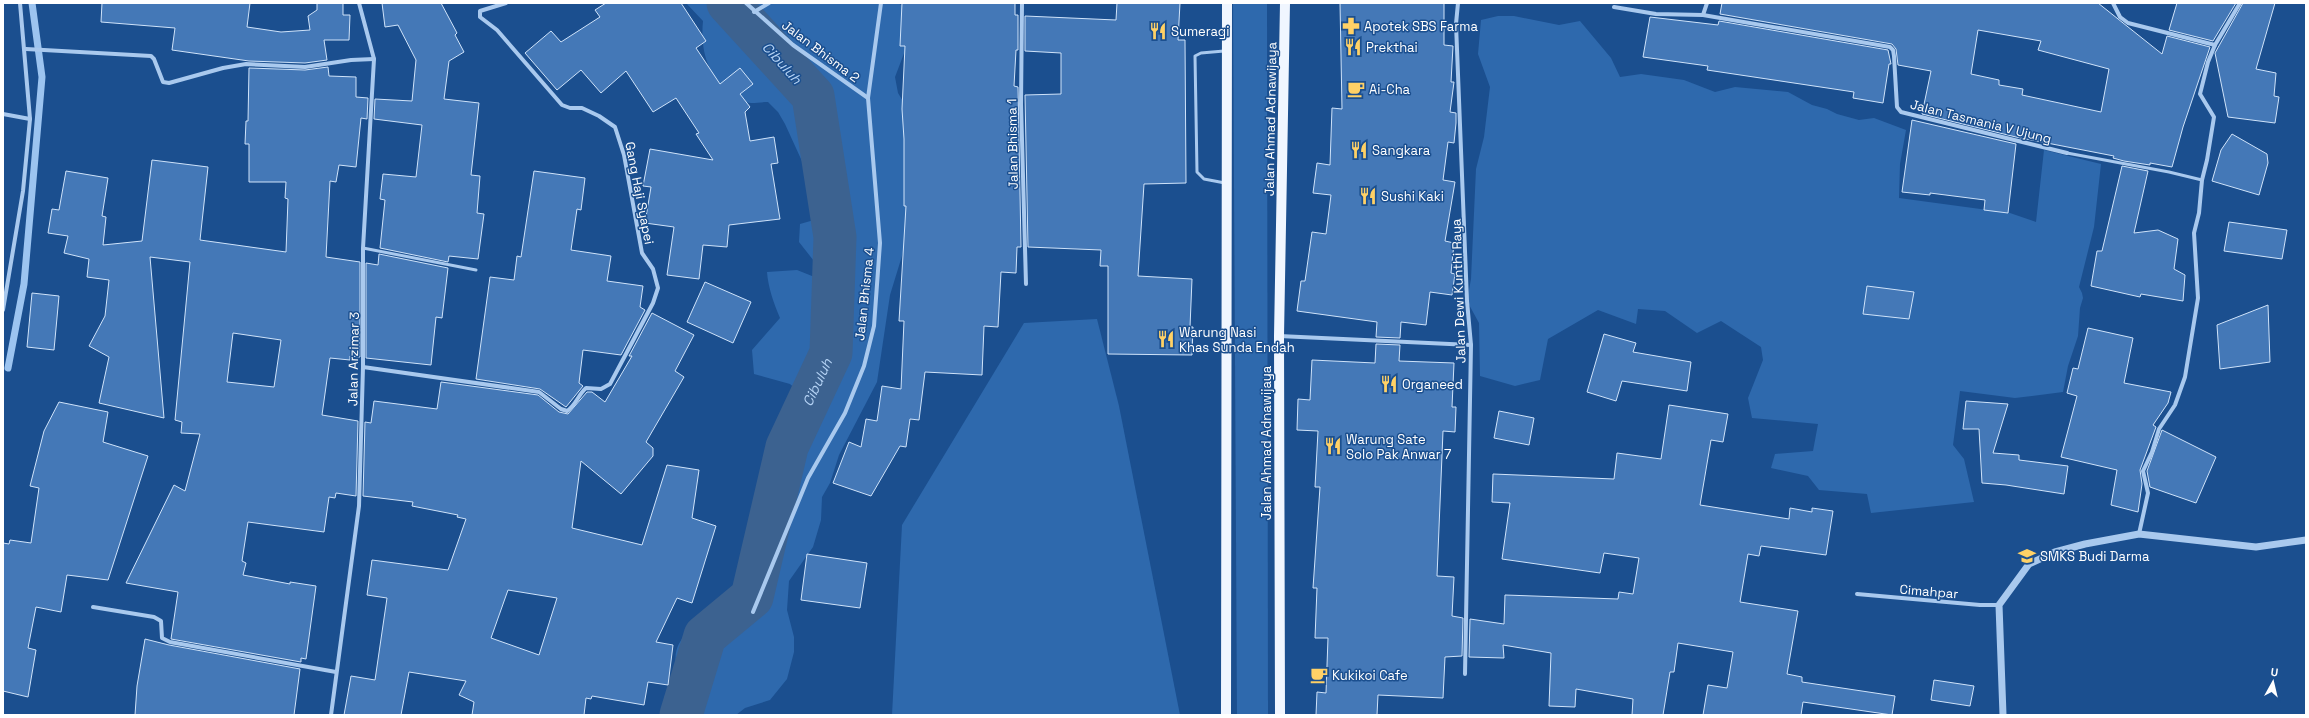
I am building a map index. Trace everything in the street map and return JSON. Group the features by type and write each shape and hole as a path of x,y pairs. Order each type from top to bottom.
{"main road":[{"path":"1226,715 1227,3"},
{"name":"Jalan Ahmad Adnawijaya","path":"1280,715 1279,336 1285,3"}],"street":[{"path":"3,308 21,206 30,119 26,49 20,3"},
{"name":"Jalan Arzimar 3","path":"330,715 359,506 363,366 364,248 374,60 359,3"},
{"name":"Gang Haji Syapei","path":"363,366 539,392 561,409 567,411 572,407 586,388 601,389 610,384 653,303 658,288 653,269 642,253 624,155 615,127 599,116 582,108 570,108 562,105 497,30 480,17 480,11 506,3"},
{"name":"Jalan Bhisma 2","path":"746,3 754,12 793,45 868,98"},
{"path":"754,12 769,3"},
{"name":"Jalan Bhisma 4","path":"753,612 808,478 845,413 864,366 874,326 880,243 868,98 881,3"},
{"name":"Jalan Bhisma 1","path":"1022,3 1021,104 1026,284"},
{"name":"Jalan Dewi Kunthi Raya","path":"1458,3 1456,24 1467,301 1471,345 1465,674"},
{"path":"1703,15 1706,3"},
{"path":"2113,3 2120,17 2128,23 2215,45"},
{"path":"2139,534 2148,493 2143,471 2152,452 2159,429 2175,405 2185,377 2198,298 2193,247 2194,233 2199,213 2202,180 2214,117 2200,94 2208,62 2215,45 2240,3"},
{"name":"Jalan Tasmania V Ujung","path":"1614,7 1656,14 1703,15 1890,47 1893,50 1894,56 1897,107 1901,112 2067,153"},
{"path":"26,49 34,48 94,54 151,56 154,59 163,82 169,83 223,68 246,64 305,67 352,60 374,60"},
{"path":"3,114 30,119"},
{"path":"1279,336 1471,345"},
{"path":"2003,715 1999,605 2029,564 2055,552 2084,544 2139,534 2256,547 2306,540"},
{"name":"Cimahpar","path":"1857,594 1980,605 1999,605"},
{"path":"93,607 154,617 161,621 162,638 170,642 336,672"}],"lane":[{"path":"1227,50 1201,53 1195,56 1197,172 1204,179 1227,184"},
{"path":"2067,153 2169,172 2202,180"},
{"path":"364,248 476,270"}],"shaded area":[{"path":"686,3 898,3 904,7 911,35 895,77 898,93 906,106 917,207 890,295 877,382 839,455 830,483 822,497 821,520 813,547 789,581 787,610 794,637 794,652 787,679 770,700 745,708 736,715 661,715 665,695 677,671 677,649 689,630 714,641 744,620 750,594 780,531 787,506 765,494 780,472 789,453 813,439 818,400 804,397 790,384 754,374 752,350 780,318 772,295 767,272 797,270 832,284 799,242 800,224 814,220 815,195 806,170 785,124 778,112 768,102 743,102 724,88 717,80 712,72 705,53 702,32 703,21"},
{"path":"1233,3 1267,3 1268,715 1237,715"},
{"path":"1498,16 1514,16 1559,25 1580,21 1611,58 1620,77 1641,74 1684,80 1715,92 1735,87 1788,92 1812,105 1827,109 1837,114 1859,120 1874,118 1906,130 1900,164 1899,198 2010,213 2036,222 2044,150 2101,164 2094,227 2079,287 2083,298 2080,308 2078,336 2068,366 2063,392 2015,398 1960,391 1953,445 1964,459 1974,502 1871,513 1867,494 1819,490 1808,476 1771,468 1775,454 1813,451 1818,424 1752,418 1748,398 1763,360 1761,347 1721,321 1697,333 1665,311 1638,309 1636,324 1598,310 1548,339 1540,380 1515,386 1480,376 1479,323 1467,301 1471,279 1476,169 1484,137 1490,87 1478,54 1481,20"},
{"path":"1097,319 1119,406 1180,715 892,715 902,525 1024,323"}],"building":[{"path":"102,3 250,3 247,27 281,32 310,30 308,16 317,10 317,3 343,3 343,15 350,15 349,40 324,40 327,60 305,63 249,61 172,50 175,28 101,22"},
{"path":"382,3 441,3 457,33 455,35 464,52 449,61 444,99 479,103 471,175 480,176 477,213 484,214 478,259 449,256 448,262 380,248 385,200 380,199 383,174 416,177 422,125 374,119 375,99 412,101 416,60 398,25 385,27"},
{"path":"606,3 681,3 706,41 696,48 720,84 740,68 753,84 740,94 750,107 745,112 750,141 774,137 778,163 771,164 780,219 729,225 727,247 703,245 699,279 667,275 674,227 645,223 651,187 643,186 650,149 713,160 696,134 699,133 676,98 653,112 626,71 601,93 581,70 557,90 525,53 551,31 561,42 600,17 595,10"},
{"path":"902,3 1015,3 1015,15 1018,15 1018,50 1016,50 1014,86 1018,87 1021,247 1017,247 1016,273 1001,272 998,327 984,326 982,375 925,372 919,420 910,419 906,447 900,446 871,496 833,483 849,442 861,447 866,419 877,421 882,386 901,389 904,321 899,321 906,206 904,206 904,139 902,109 905,46 900,46"},
{"path":"1117,3 1180,3 1178,40 1185,40 1186,183 1144,184 1138,276 1192,279 1190,327 1193,327 1192,355 1108,354 1108,266 1100,266 1101,250 1028,247 1025,95 1061,94 1061,53 1025,51 1025,16 1116,20"},
{"path":"1340,3 1444,3 1444,45 1453,46 1451,82 1454,82 1450,112 1456,113 1456,123 1454,143 1448,142 1443,180 1455,182 1445,241 1454,243 1451,273 1455,274 1452,295 1430,292 1426,325 1401,322 1400,338 1376,337 1377,322 1297,311 1301,281 1305,281 1312,232 1326,234 1331,195 1313,193 1317,163 1330,165 1332,108 1342,109"},
{"path":"1722,3 2098,3 2162,54 2167,36 2210,47 2183,127 2172,167 2150,163 2150,165 2124,161 2113,158 2114,156 2016,137 1922,114 1931,71 1898,65 1896,49 1892,44 1720,14","holes":["1978,30 2041,41 2038,50 2109,69 2101,112 2022,95 2023,89 1999,85 1999,80 1971,74"]},
{"path":"2177,3 2236,3 2213,41 2169,30"},
{"path":"2243,3 2275,3 2256,69 2276,73 2274,96 2279,97 2275,123 2228,117 2215,53"},
{"path":"1650,17 1718,25 1719,21 1888,50 1891,64 1889,64 1883,103 1853,98 1854,92 1707,70 1708,66 1643,57"},
{"path":"328,67 329,76 356,77 356,97 368,98 367,119 361,118 356,167 339,165 336,182 330,181 326,257 360,262 360,357 350,356 350,360 330,358 322,415 358,421 356,496 336,493 335,498 329,497 324,532 248,522 242,561 246,563 243,575 290,584 290,582 316,586 306,659 301,658 301,662 171,639 178,592 126,583 174,485 185,491 200,434 181,433 182,422 175,420 190,262 150,257 164,418 99,403 109,357 89,346 105,316 109,280 87,277 89,259 64,253 68,236 48,233 52,209 59,210 66,171 108,178 102,216 106,217 103,245 142,241 152,160 208,167 200,240 286,252 288,199 285,198 286,182 249,182 249,144 245,144 246,121 248,121 249,68 305,70","holes":["233,333 281,340 274,387 227,382"]},
{"path":"1912,120 2016,144 2008,213 1984,210 1985,200 1930,193 1930,195 1902,192"},
{"path":"2232,134 2267,154 2268,163 2259,195 2212,181 2221,150"},
{"path":"2122,166 2148,171 2134,233 2158,230 2178,239 2174,269 2185,275 2183,301 2141,294 2140,297 2091,286 2097,251 2102,251"},
{"path":"534,171 585,178 581,210 577,209 571,250 611,256 607,281 643,286 640,307 645,310 621,355 583,350 579,383 583,386 566,407 540,389 476,379 490,277 514,280 517,256 521,257"},
{"path":"2229,222 2287,230 2282,259 2224,251"},
{"path":"379,254 448,268 442,318 436,317 431,365 366,358 366,263 378,265"},
{"path":"705,282 751,302 733,343 687,322"},
{"path":"1867,286 1914,292 1909,319 1863,314"},
{"path":"32,293 59,296 54,350 27,347"},
{"path":"2268,305 2270,362 2220,369 2217,325"},
{"path":"652,313 694,335 675,371 684,377 646,442 653,448 653,456 621,494 581,461 572,528 642,545 667,465 699,470 692,518 716,526 692,603 677,598 656,642 673,645 668,685 648,682 644,705 592,696 591,699 586,698 584,715 472,715 474,702 459,695 466,681 409,672 401,715 344,715 351,676 375,680 387,598 367,595 372,560 448,570 466,519 457,517 458,515 412,506 413,502 363,496 365,422 371,423 374,401 437,409 441,382 538,395 559,412 568,414 587,392 592,392 605,402 632,356 629,356","holes":["508,590 557,598 539,655 491,638"]},
{"path":"2088,328 2133,338 2124,383 2171,392 2168,403 2153,425 2156,427 2140,470 2142,484 2138,512 2111,505 2117,470 2061,457 2077,396 2067,393 2073,368 2078,369"},
{"path":"1604,334 1636,343 1633,352 1691,362 1687,391 1622,381 1616,401 1587,392"},
{"path":"1376,344 1400,345 1399,361 1454,363 1452,407 1456,407 1455,432 1443,431 1437,576 1454,577 1452,616 1463,618 1462,656 1445,657 1443,698 1378,695 1377,715 1316,715 1317,692 1326,693 1328,638 1315,638 1317,588 1313,588 1320,487 1315,487 1318,431 1297,430 1298,399 1310,400 1312,360 1375,363"},
{"path":"1966,401 2008,404 1993,453 2019,455 2019,460 2068,466 2064,494 2006,485 1982,483 1979,429 1963,429"},
{"path":"59,402 108,412 103,442 148,456 108,580 67,575 61,612 36,607 28,648 36,650 28,697 3,691 3,543 9,544 10,540 31,543 39,488 30,486 44,431"},
{"path":"1669,405 1728,414 1723,442 1711,440 1700,505 1789,519 1790,508 1812,512 1812,508 1833,511 1826,555 1761,546 1759,556 1748,554 1740,602 1798,611 1787,674 1802,677 1802,682 1895,696 1892,715 1803,702 1801,715 1703,715 1708,685 1727,688 1733,652 1678,643 1674,672 1670,672 1663,715 1632,715 1633,699 1576,689 1575,707 1549,706 1551,653 1503,645 1504,658 1469,657 1470,619 1504,624 1505,595 1618,599 1619,592 1633,594 1639,558 1604,553 1600,573 1502,559 1510,503 1492,502 1493,474 1614,479 1617,453 1661,459"},
{"path":"1499,411 1534,418 1529,445 1494,438"},
{"path":"2162,430 2216,457 2196,503 2150,487 2147,471"},
{"path":"807,554 867,563 860,608 801,600"},
{"path":"145,639 169,645 300,669 294,715 135,715 137,686"},
{"path":"1934,680 1974,686 1970,706 1931,700"}],"waterway":[{"path":"8,368 24,284 42,77 32,3"},
{"name":"Cibuluh","path":"681,715 705,636 752,597 787,447 831,353 835,237 813,96 728,3"}],"place":[{"name":"Apotek SBS Farma","path":"1351,26"},
{"name":"Sumeragi","path":"1158,31"},
{"name":"Prekthai","path":"1353,47"},
{"name":"Ai-Cha","path":"1356,89"},
{"name":"Sangkara","path":"1359,150"},
{"name":"Sushi Kaki","path":"1368,196"},
{"name":"Warung Nasi Khas Sunda Endah","path":"1166,339"},
{"name":"Organeed","path":"1389,384"},
{"name":"Warung Sate Solo Pak Anwar 7","path":"1333,446"},
{"name":"SMKS Budi Darma","path":"2027,556"},
{"name":"Kukikoi Cafe","path":"1319,675"}]}
